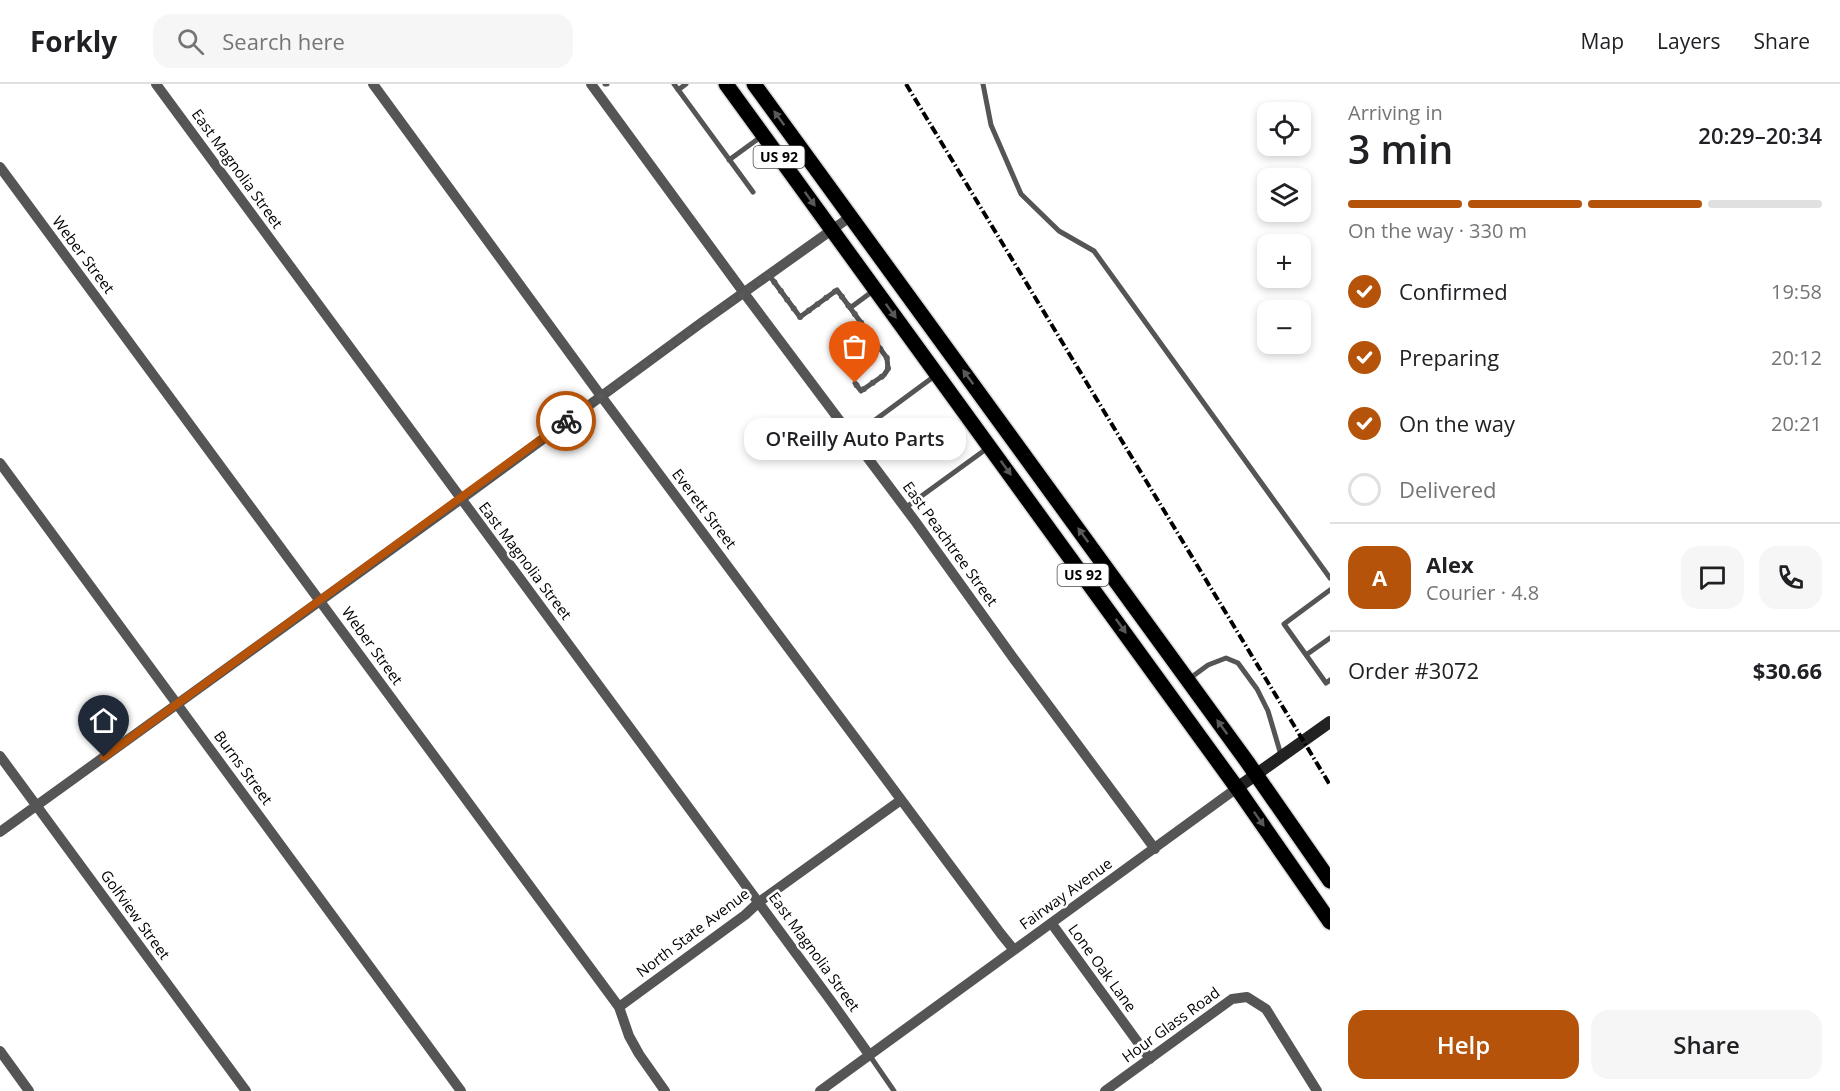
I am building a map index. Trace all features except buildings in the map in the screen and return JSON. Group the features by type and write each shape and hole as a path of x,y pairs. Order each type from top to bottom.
{"main road":[{"name":"US 92","path":"726,84 1036,509 1237,788 1330,922"},
{"name":"US 92","path":"754,84 1256,774 1330,881"},
{"path":"1036,509 1054,496"}],"street":[{"name":"East Magnolia Street","path":"156,84 870,1056"},
{"name":"Everett Street","path":"373,84 601,396 1014,950"},
{"name":"East Peachtree Street","path":"591,84 744,293 906,508 1014,659 1155,849"},
{"name":"Weber Street","path":"0,167 619,1007 634,1045 665,1091"},
{"path":"0,832 850,216"},
{"name":"Burns Street","path":"0,463 461,1091"},
{"name":"Fairway Avenue","path":"820,1091 1330,722"},
{"name":"Golfview Street","path":"0,756 246,1091"},
{"name":"North State Avenue","path":"619,1007 745,915 759,902 901,800"},
{"name":"Lone Oak Lane","path":"1052,924 1150,1059"},
{"name":"Hour Glass Road","path":"1105,1091 1232,999 1247,997 1266,1009 1317,1091"},
{"path":"0,1052 29,1091"}],"lane":[{"path":"674,84 753,192"},
{"path":"678,90 686,84"},
{"path":"982,84 991,125 1021,194 1059,231 1094,251 1330,578"},
{"path":"729,160 763,135"},
{"path":"769,275 800,317 837,290 887,358 888,369 884,375 861,391 855,383"},
{"path":"850,308 875,290"},
{"path":"852,437 937,374"},
{"path":"906,508 990,446"},
{"path":"1330,590 1284,624 1326,683 1330,680"},
{"path":"1306,655 1330,638"},
{"path":"1188,680 1208,665 1226,658 1238,663 1257,689 1268,711 1281,757"},
{"path":"870,1056 894,1091"}],"railway":[{"path":"906,84 1330,785"}],"way so far":[{"path":"566,421 769,275 800,317 837,290 887,358 888,369 884,375 861,391 855,383"}],"place":[{"name":"O'Reilly Auto Parts","path":"855,383"}],"route":[{"path":"104,757 566,421"}]}
